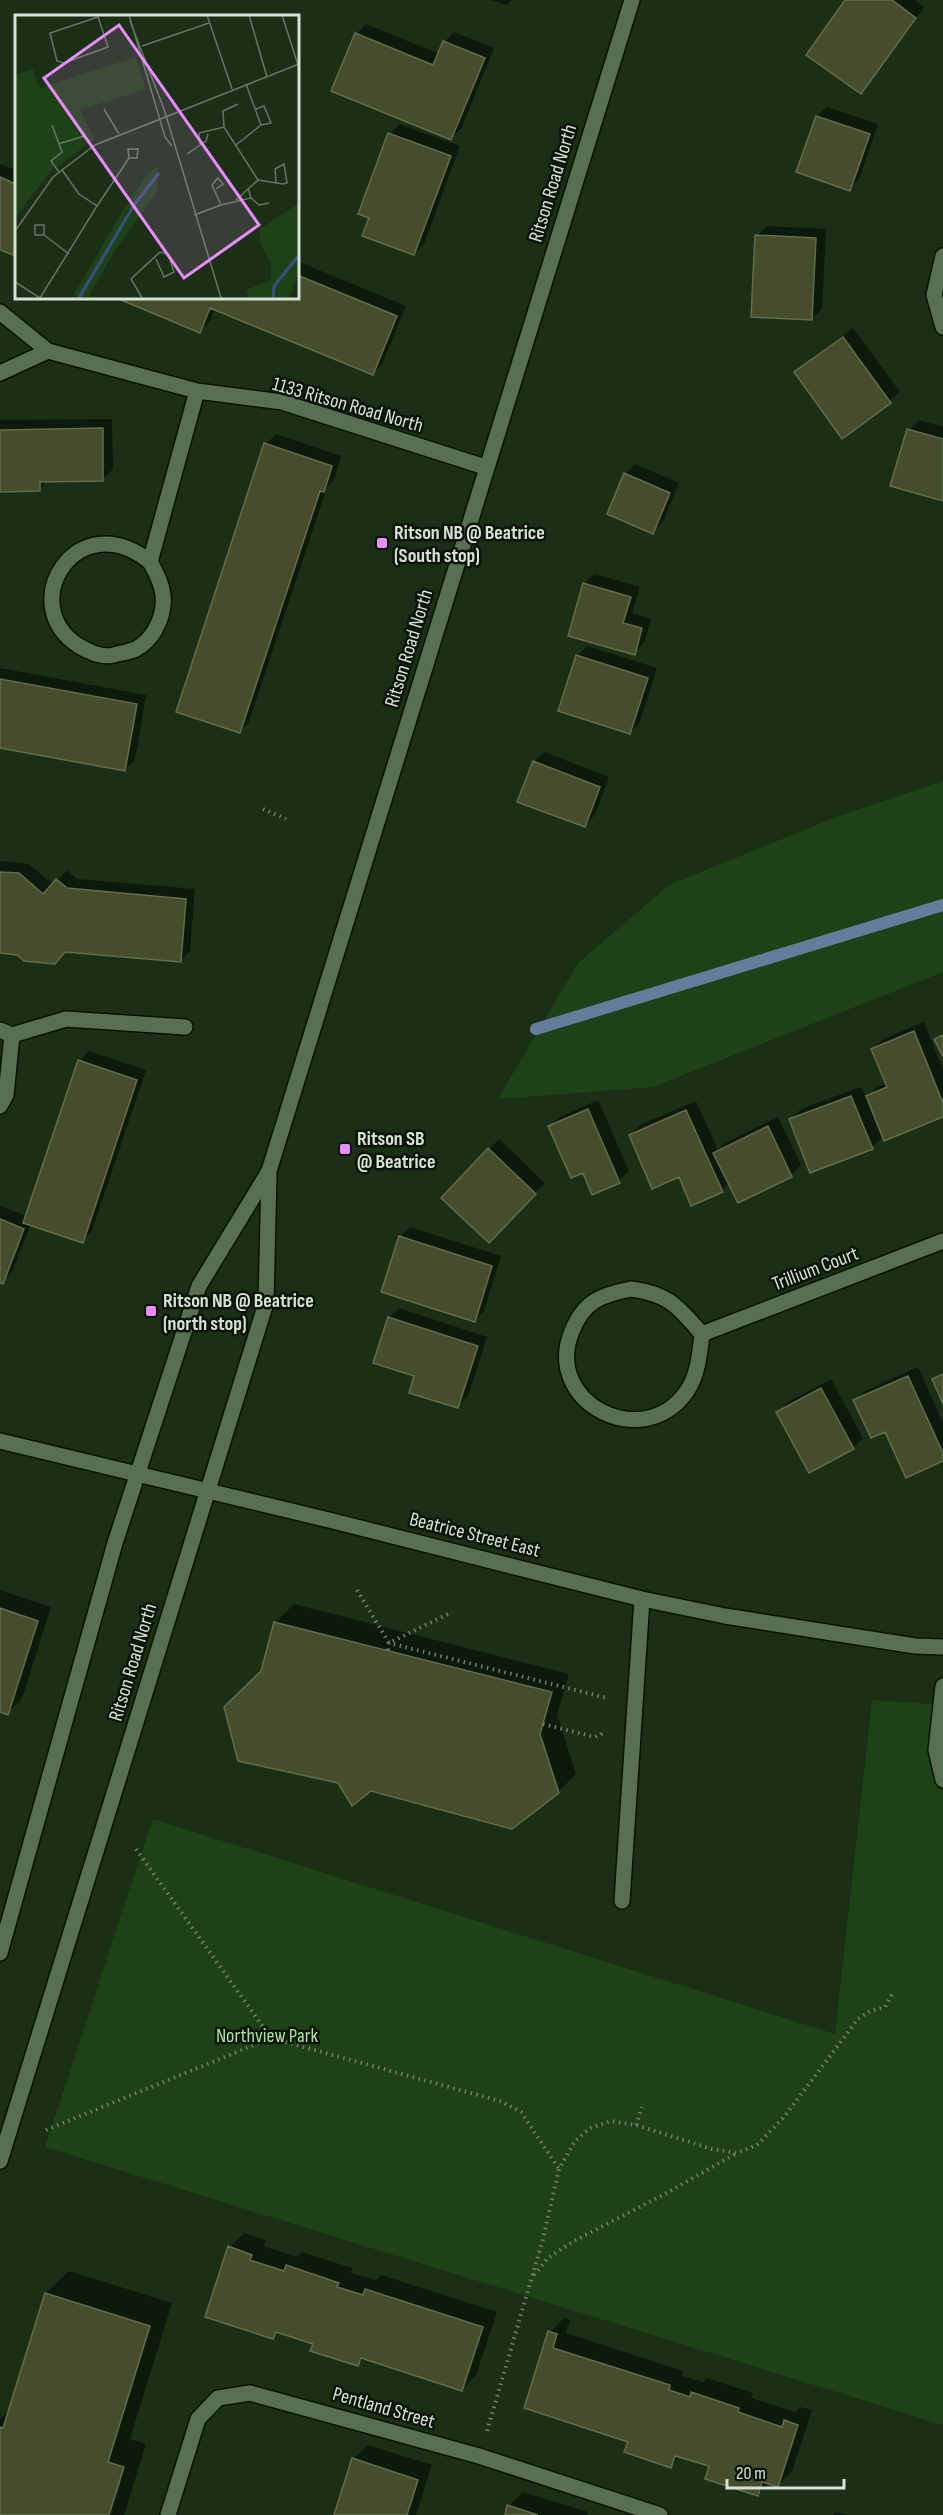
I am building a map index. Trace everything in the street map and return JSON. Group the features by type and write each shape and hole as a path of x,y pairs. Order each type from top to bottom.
{"main road":[{"name":"Ritson Road North","path":"0,1953 137,1473 199,1286 269,1171 485,467 632,0"},
{"path":"943,256 934,295 943,327"},
{"name":"1133 Ritson Road North","path":"0,312 48,351 197,391 282,402 485,467"},
{"path":"0,373 48,351"},
{"path":"150,562 134,549 116,543 96,544 78,552 63,564 56,576 52,595 56,622 67,639 90,653 109,656 136,649 151,636 162,617 165,598 160,579 150,562 197,391"},
{"path":"0,1106 6,1095 6,1033 66,1019 185,1027"},
{"name":"Ritson Road North","path":"0,2161 266,1303 269,1171"},
{"name":"Trillium Court","path":"702,1334 943,1241"},
{"path":"631,1289 654,1292 668,1299 702,1334 698,1364 688,1390 673,1407 651,1418 628,1420 601,1413 583,1399 573,1383 566,1361 568,1341 576,1320 585,1309 603,1295 631,1289"},
{"name":"Beatrice Street East","path":"0,1441 207,1490 642,1599 725,1616 915,1646 943,1647"},
{"path":"622,1901 642,1599"},
{"path":"943,1686 936,1750 943,1780"},
{"name":"Pentland Street","path":"168,2515 198,2419 218,2398 250,2393 280,2399 479,2456 660,2515"}],"path":[{"path":"263,809 286,819"},
{"path":"357,1590 389,1643 388,1650"},
{"path":"389,1643 452,1612"},
{"path":"389,1643 606,1698"},
{"path":"606,1708 608,1686"},
{"path":"543,1724 595,1737 604,1730 605,1719"},
{"path":"136,1849 271,2038"},
{"path":"531,2278 548,2258 574,2241 663,2195 737,2153 757,2145 784,2117 858,2019 870,2011 885,2007 894,1991"},
{"path":"46,2130 271,2038 500,2101 521,2112 559,2169"},
{"path":"636,2125 642,2107"},
{"path":"479,2456 531,2278 559,2169 575,2141 590,2128 610,2121 636,2125 712,2149 737,2153"}],"green space":[{"path":"943,781 943,972 653,1087 498,1099 578,963 669,885 836,817"},
{"name":"Northview Park","path":"872,1700 943,1705 943,2425 45,2147 153,1819 835,2034"}],"building":[{"path":"845,0 892,0 916,18 861,94 806,55"},
{"path":"355,33 433,65 443,41 485,58 451,140 331,91"},
{"path":"816,116 870,134 850,191 796,172"},
{"path":"388,133 451,156 414,255 362,236 369,218 358,214"},
{"path":"0,177 15,184 15,256 0,250"},
{"path":"755,235 816,238 812,320 751,317"},
{"path":"298,275 397,316 373,375 210,308 200,333 116,298 298,298"},
{"path":"843,337 891,403 842,439 794,372"},
{"path":"103,428 103,481 40,482 40,491 0,492 0,430"},
{"path":"907,429 943,439 943,501 890,486"},
{"path":"264,443 332,466 324,492 320,491 240,733 176,712"},
{"path":"624,473 670,493 653,534 607,514"},
{"path":"583,583 631,597 623,623 642,628 635,655 568,636"},
{"path":"576,655 648,678 630,734 558,711"},
{"path":"0,679 137,704 125,771 0,748"},
{"path":"533,761 600,787 585,827 517,802"},
{"path":"0,872 19,873 43,894 56,879 67,888 186,899 181,962 65,952 55,964 24,961 17,955 0,953"},
{"path":"914,1031 943,1103 943,1117 884,1141 866,1096 887,1087 871,1049"},
{"path":"943,1035 943,1057 934,1039"},
{"path":"78,1060 137,1080 83,1243 23,1223"},
{"path":"851,1096 873,1149 810,1173 789,1119"},
{"path":"588,1109 620,1183 592,1195 583,1173 571,1178 548,1126"},
{"path":"686,1110 723,1192 691,1206 679,1177 652,1189 629,1135"},
{"path":"768,1126 792,1177 738,1203 713,1153"},
{"path":"488,1148 536,1194 489,1243 441,1198"},
{"path":"0,1219 24,1229 3,1284 0,1283"},
{"path":"399,1236 492,1266 475,1322 381,1292"},
{"path":"388,1317 478,1346 458,1408 409,1393 414,1376 373,1363"},
{"path":"943,1374 943,1404 932,1379"},
{"path":"908,1376 943,1453 943,1461 906,1478 885,1432 871,1438 853,1400"},
{"path":"821,1388 854,1449 809,1473 776,1412"},
{"path":"0,1608 38,1621 8,1715 0,1712"},
{"path":"274,1622 552,1692 540,1734 559,1793 512,1829 371,1791 352,1806 338,1783 238,1761 224,1707 261,1671"},
{"path":"228,2246 252,2255 250,2260 284,2271 286,2265 339,2283 337,2287 363,2295 365,2289 483,2327 462,2391 361,2358 358,2366 310,2351 313,2344 276,2332 273,2339 205,2317"},
{"path":"45,2293 150,2326 108,2462 124,2467 109,2515 0,2515 0,2427 3,2428"},
{"path":"548,2331 557,2334 553,2348 670,2385 669,2390 690,2397 691,2392 739,2408 738,2412 782,2427 784,2420 798,2425 778,2487 762,2482 758,2496 705,2479 709,2466 675,2456 671,2468 624,2452 628,2442 524,2408"},
{"path":"352,2458 418,2480 407,2515 334,2515"},
{"path":"507,2505 538,2515 505,2515"}],"waterway":[{"path":"536,1029 943,905"}],"place":[{"name":"Ritson NB @ Beatrice (South stop)","path":"382,543"},
{"name":"Ritson SB @ Beatrice","path":"345,1149"},
{"name":"Ritson NB @ Beatrice (north stop)","path":"151,1311"}]}
